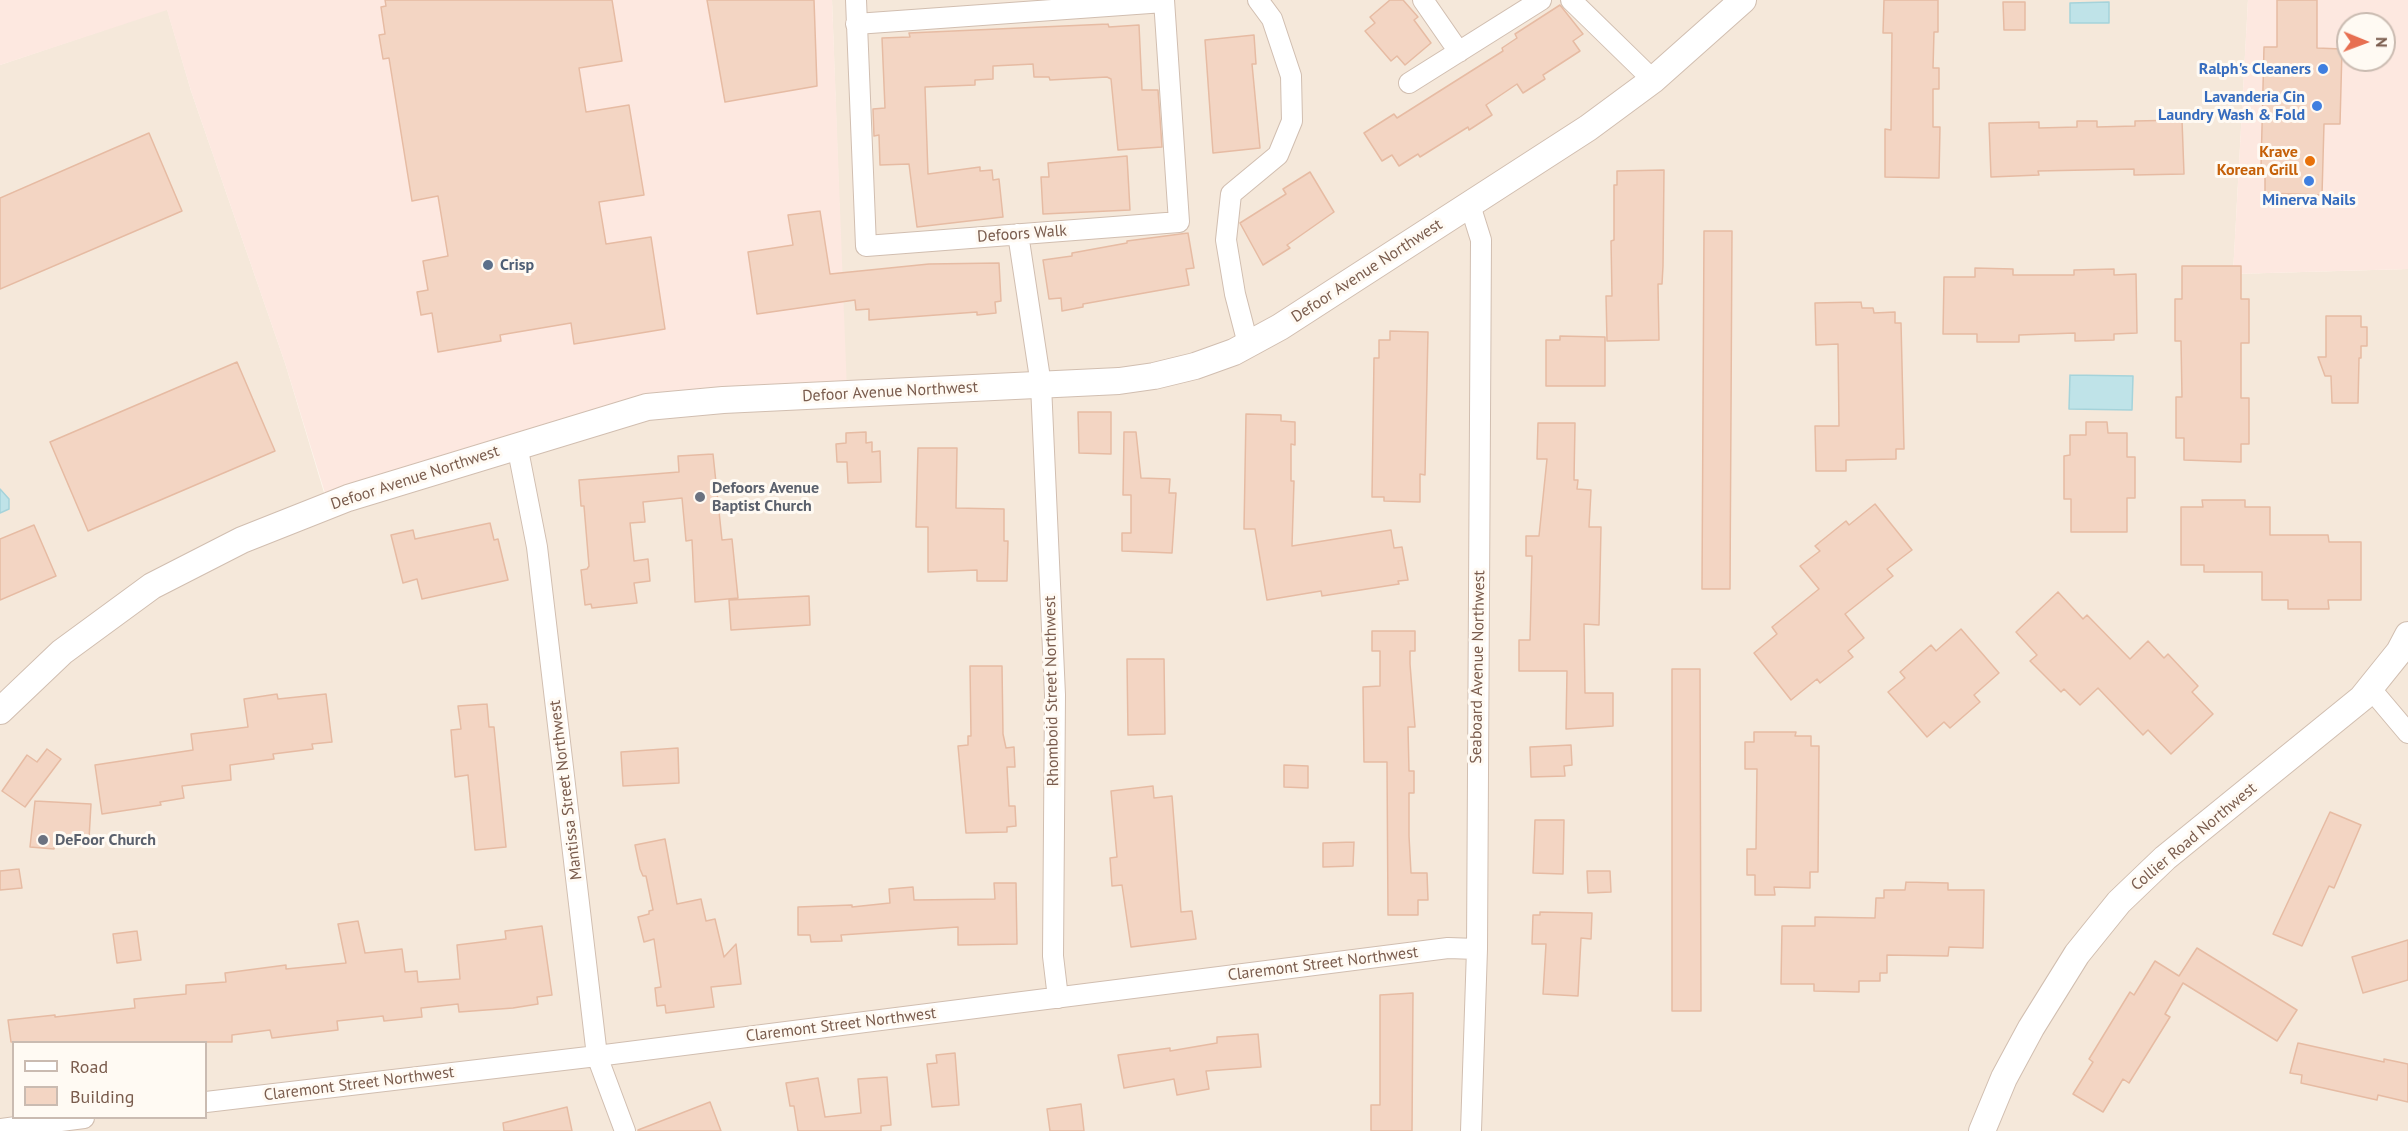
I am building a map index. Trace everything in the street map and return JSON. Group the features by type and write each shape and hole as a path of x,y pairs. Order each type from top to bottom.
{"street":[{"name":"Defoors Walk","path":"856,0 856,24 866,246 1179,222 1164,1 856,24"},
{"path":"1248,344 1235,294 1226,240 1231,194 1278,155 1292,121 1291,76 1272,19 1258,0"},
{"path":"1424,0 1459,52"},
{"path":"1571,0 1653,80"},
{"name":"Defoor Avenue Northwest","path":"0,711 62,652 162,581 242,540 348,498 646,407 713,401 1154,376 1195,366 1248,344 1280,327 1588,128 1653,80 1743,0"},
{"path":"1409,83 1539,1"},
{"name":"Seaboard Avenue Northwest","path":"1470,205 1481,240 1477,949 1471,1131"},
{"name":"Rhomboid Street Northwest","path":"1018,234 1041,384 1054,695 1053,956 1058,998"},
{"name":"Mantissa Street Northwest","path":"517,445 537,547 597,1056 625,1131"},
{"name":"Collier Road Northwest","path":"1982,1131 2004,1078 2031,1028 2076,954 2119,902 2165,858 2362,698 2399,652 2408,635"},
{"path":"2370,688 2408,734"},
{"name":"Claremont Street Northwest","path":"207,1102 597,1056 1448,948 1477,949"},
{"path":"0,1128 76,1119"}],"shaded area":[{"path":"0,0 832,0 847,392 647,407 329,506 285,363 191,91 167,10 0,65"},
{"path":"832,0 2248,0 2233,274 2408,269 2408,1131 0,1131 0,65 167,9 191,91 285,363 328,506 647,407 846,392"},
{"path":"2248,0 2408,0 2408,269 2233,274"}],"water":[{"path":"2109,2 2109,23 2070,23 2070,3"},
{"path":"2070,375 2133,376 2132,410 2069,409"},
{"path":"0,489 9,499 9,509 0,513"}],"building":[{"path":"385,0 612,0 622,61 579,68 586,112 629,105 644,195 599,202 606,244 651,237 665,329 574,344 571,323 500,335 501,341 438,352 432,313 421,315 417,292 428,290 423,261 448,256 438,196 412,201 389,58 383,59 379,35 385,34 381,7 386,6"},
{"path":"707,0 814,0 817,86 725,102"},
{"path":"1390,0 1403,0 1418,17 1414,20 1431,43 1405,65 1397,56 1391,61 1365,31 1375,23 1370,17"},
{"path":"1884,0 1938,0 1938,32 1934,32 1933,68 1939,68 1939,89 1933,89 1933,127 1940,127 1939,178 1885,177 1885,129 1891,130 1892,33 1883,33"},
{"path":"2277,0 2317,0 2317,48 2336,49 2336,72 2341,72 2340,124 2324,124 2322,195 2265,193 2265,168 2261,168 2264,47 2277,47"},
{"path":"2003,2 2025,2 2025,30 2004,30"},
{"path":"1560,5 1583,34 1573,41 1580,51 1543,75 1545,79 1523,93 1517,84 1486,105 1492,115 1469,130 1468,127 1420,157 1418,154 1399,166 1392,155 1382,161 1364,133 1394,114 1397,118 1503,51 1502,48 1517,38 1515,34"},
{"path":"1108,24 1109,27 1139,25 1142,90 1158,90 1162,147 1118,150 1111,79 1107,77 1050,80 1049,77 1034,77 1033,64 993,66 993,79 975,80 975,85 925,87 928,174 980,167 980,171 992,170 993,180 999,179 1003,217 917,227 909,164 880,165 879,135 874,136 873,109 885,108 882,38 910,37 909,33"},
{"path":"1254,35 1256,64 1252,64 1260,148 1213,153 1205,40"},
{"path":"2182,120 2184,174 2134,175 2134,169 2038,171 2039,175 1991,177 1989,123 2039,122 2039,128 2077,127 2077,121 2097,121 2097,127 2135,126 2135,121"},
{"path":"149,133 182,211 0,289 0,198"},
{"path":"1127,156 1130,210 1043,214 1041,177 1049,177 1048,163"},
{"path":"1664,170 1663,266 1662,284 1658,284 1659,340 1607,341 1606,296 1612,296 1611,241 1614,240 1614,185 1617,185 1617,171"},
{"path":"1310,172 1334,212 1287,245 1290,248 1263,265 1240,223 1286,194 1283,189"},
{"path":"820,211 830,274 929,264 999,263 1001,301 995,302 996,313 977,315 977,312 869,320 869,309 856,310 855,300 757,314 748,252 793,245 788,215"},
{"path":"1704,231 1732,231 1730,589 1702,589"},
{"path":"1188,233 1194,268 1186,269 1189,285 1083,304 1083,307 1062,311 1061,298 1049,299 1043,260 1072,256 1072,253 1127,243 1127,241"},
{"path":"2182,266 2241,266 2241,299 2249,299 2249,343 2241,343 2241,398 2249,398 2249,444 2241,444 2241,462 2184,460 2184,438 2176,438 2176,397 2182,397 2181,341 2175,341 2175,299 2182,299"},
{"path":"1975,268 2013,269 2013,275 2074,275 2074,270 2114,269 2114,275 2136,274 2137,333 2114,334 2114,340 2075,341 2075,333 2019,335 2019,342 1977,342 1977,334 1943,334 1944,277 1975,277"},
{"path":"1861,302 1862,308 1873,308 1874,313 1895,312 1895,323 1901,323 1904,449 1896,449 1896,459 1846,460 1846,471 1816,471 1815,426 1839,426 1838,344 1816,345 1815,303"},
{"path":"2326,316 2361,316 2361,327 2367,327 2367,346 2361,346 2361,358 2359,358 2358,403 2332,403 2331,376 2325,376 2318,357 2326,357"},
{"path":"1390,331 1428,332 1425,475 1420,474 1420,502 1384,501 1384,497 1372,497 1374,358 1379,358 1379,340 1390,340"},
{"path":"1560,336 1605,337 1605,386 1546,386 1546,340 1560,340"},
{"path":"237,362 275,451 88,531 50,442"},
{"path":"1078,412 1111,412 1111,454 1079,453"},
{"path":"1246,414 1281,415 1281,421 1295,422 1295,445 1291,444 1291,481 1294,481 1292,546 1391,530 1394,548 1402,547 1408,580 1398,581 1399,584 1322,596 1321,591 1267,600 1255,529 1244,529"},
{"path":"2086,422 2107,422 2108,433 2127,433 2127,457 2135,457 2135,498 2127,498 2127,532 2071,532 2071,499 2064,499 2064,456 2070,455 2070,435 2086,435"},
{"path":"1538,423 1575,423 1574,480 1578,480 1577,489 1591,490 1589,527 1601,527 1599,625 1584,624 1585,693 1613,693 1613,726 1566,729 1567,671 1519,671 1519,640 1530,640 1532,556 1526,556 1526,536 1539,536 1547,459 1537,459"},
{"path":"866,432 866,443 872,442 872,452 880,451 881,482 848,483 847,462 837,462 836,444 846,443 846,433"},
{"path":"1124,432 1136,432 1141,478 1170,479 1169,493 1176,493 1172,553 1122,551 1122,533 1131,533 1131,495 1123,495"},
{"path":"918,448 957,448 956,508 1004,509 1004,541 1008,541 1007,581 977,581 977,570 928,572 928,527 916,527"},
{"path":"713,454 722,540 732,539 738,598 695,602 692,540 686,541 682,498 643,502 645,522 630,523 634,561 648,559 650,581 634,583 637,603 592,608 591,604 585,605 581,570 589,566 584,506 581,506 579,480 679,472 678,456"},
{"path":"2202,500 2245,500 2245,507 2270,507 2270,535 2328,535 2329,542 2361,542 2361,600 2328,600 2329,609 2288,609 2288,600 2262,600 2262,572 2204,572 2204,565 2181,565 2181,507 2203,507"},
{"path":"1875,504 1912,550 1887,569 1893,576 1845,614 1864,638 1848,651 1853,657 1820,683 1817,679 1791,700 1754,653 1777,634 1772,627 1819,589 1800,566 1820,551 1815,546 1846,521 1849,525"},
{"path":"490,523 494,540 498,539 508,580 422,599 417,579 403,583 391,535 413,530 415,539"},
{"path":"34,525 56,576 0,600 0,539"},
{"path":"2058,592 2083,619 2087,615 2130,659 2148,641 2164,658 2168,654 2198,686 2192,692 2213,714 2171,754 2148,730 2143,735 2098,688 2080,705 2064,689 2061,692 2030,661 2037,655 2016,632"},
{"path":"809,596 810,625 731,630 729,600"},
{"path":"1961,629 1999,673 1974,695 1980,702 1950,728 1944,722 1927,737 1888,692 1905,678 1900,672 1931,645 1936,651"},
{"path":"1372,631 1415,631 1415,651 1410,651 1415,727 1408,727 1409,771 1414,771 1414,793 1409,793 1409,836 1411,873 1427,873 1428,900 1418,900 1418,915 1388,915 1387,762 1364,762 1363,687 1380,686 1380,651 1372,651"},
{"path":"1127,659 1164,659 1165,734 1128,735"},
{"path":"970,666 1002,666 1003,734 1006,748 1014,747 1015,767 1007,767 1009,806 1015,806 1016,826 1007,827 1007,832 966,833 958,746 968,745 968,736 971,736"},
{"path":"1672,669 1700,669 1701,1011 1672,1011"},
{"path":"277,694 278,699 326,694 332,742 312,744 313,749 273,754 274,759 230,765 231,780 182,786 184,798 160,802 161,805 102,814 95,765 193,750 191,734 248,727 244,699"},
{"path":"487,704 489,727 494,727 506,847 475,850 468,775 455,777 451,730 461,729 458,706"},
{"path":"1754,732 1796,732 1795,736 1811,736 1811,746 1819,746 1818,872 1810,872 1810,888 1774,887 1775,895 1755,895 1755,875 1747,875 1747,849 1756,849 1757,769 1745,769 1745,742 1754,742"},
{"path":"1571,745 1572,765 1564,766 1565,776 1531,777 1530,747"},
{"path":"678,748 679,783 623,786 621,752"},
{"path":"47,749 61,759 25,807 2,791 27,755 37,762"},
{"path":"1284,765 1308,766 1308,788 1284,787"},
{"path":"1153,786 1154,798 1172,796 1181,912 1192,911 1196,939 1131,947 1122,885 1112,886 1110,858 1117,857 1111,791"},
{"path":"35,801 91,804 89,839 56,837 54,849 30,847"},
{"path":"2330,812 2361,825 2334,888 2329,886 2302,946 2273,934"},
{"path":"1535,820 1564,820 1563,874 1533,873"},
{"path":"665,839 677,904 701,899 706,921 715,919 724,957 736,944 741,984 711,987 714,1007 666,1013 665,1005 657,1006 655,988 661,987 654,939 644,942 638,917 649,914 649,911 653,910 646,876 643,876 640,869 635,845"},
{"path":"1354,842 1353,866 1323,867 1323,843"},
{"path":"19,869 22,888 0,890 0,871"},
{"path":"1587,871 1610,871 1611,892 1588,893"},
{"path":"1906,882 1948,883 1948,890 1984,890 1983,948 1949,947 1948,956 1887,955 1887,973 1880,973 1880,981 1859,981 1859,992 1814,991 1814,984 1781,984 1782,926 1815,926 1815,917 1875,918 1876,898 1884,898 1884,890 1905,890"},
{"path":"994,883 1016,883 1017,944 958,945 958,927 841,935 842,941 811,942 810,935 798,935 798,907 852,905 852,907 890,903 889,889 913,887 914,900 995,899"},
{"path":"1540,912 1592,913 1591,939 1581,938 1578,996 1543,994 1546,944 1532,944 1533,915 1540,915"},
{"path":"358,921 365,953 402,949 405,972 417,971 418,982 460,979 457,945 506,939 505,931 542,926 552,995 537,997 538,1004 513,1008 459,1012 458,1004 421,1008 422,1017 384,1021 383,1016 337,1021 338,1030 272,1038 270,1030 232,1035 232,1042 11,1042 8,1020 135,1008 134,999 186,994 186,985 226,982 225,973 286,965 286,969 346,963 338,924"},
{"path":"137,931 141,960 117,963 113,934"},
{"path":"2408,940 2408,980 2363,993 2352,957"},
{"path":"2197,948 2297,1010 2277,1041 2183,983 2165,1014 2170,1017 2129,1083 2123,1079 2103,1112 2073,1094 2093,1062 2089,1059 2130,992 2134,995 2155,961 2179,976"},
{"path":"1413,993 1412,1131 1371,1131 1371,1105 1380,1105 1380,995"},
{"path":"1258,1034 1261,1067 1206,1071 1209,1089 1177,1095 1174,1079 1124,1088 1118,1055 1170,1048 1170,1051 1217,1043 1217,1037"},
{"path":"2298,1043 2384,1062 2384,1059 2408,1064 2408,1102 2378,1095 2377,1100 2301,1083 2302,1075 2290,1073"},
{"path":"955,1053 959,1105 932,1107 927,1064 937,1063 936,1055"},
{"path":"887,1077 891,1125 881,1126 881,1131 798,1131 794,1106 790,1106 786,1083 818,1078 825,1117 861,1113 858,1079"},
{"path":"710,1102 721,1131 638,1131 638,1130"},
{"path":"1081,1104 1084,1131 1050,1131 1047,1109"},
{"path":"567,1107 572,1131 504,1131 503,1123"}],"place":[{"name":"Ralph's Cleaners","path":"2323,69"},
{"name":"Lavanderia Cin Laundry Wash & Fold","path":"2317,106"},
{"name":"Krave Korean Grill","path":"2310,161"},
{"name":"Minerva Nails","path":"2309,181"},
{"name":"Crisp","path":"488,265"},
{"name":"Defoors Avenue Baptist Church","path":"700,497"},
{"name":"DeFoor Church","path":"43,840"}]}
